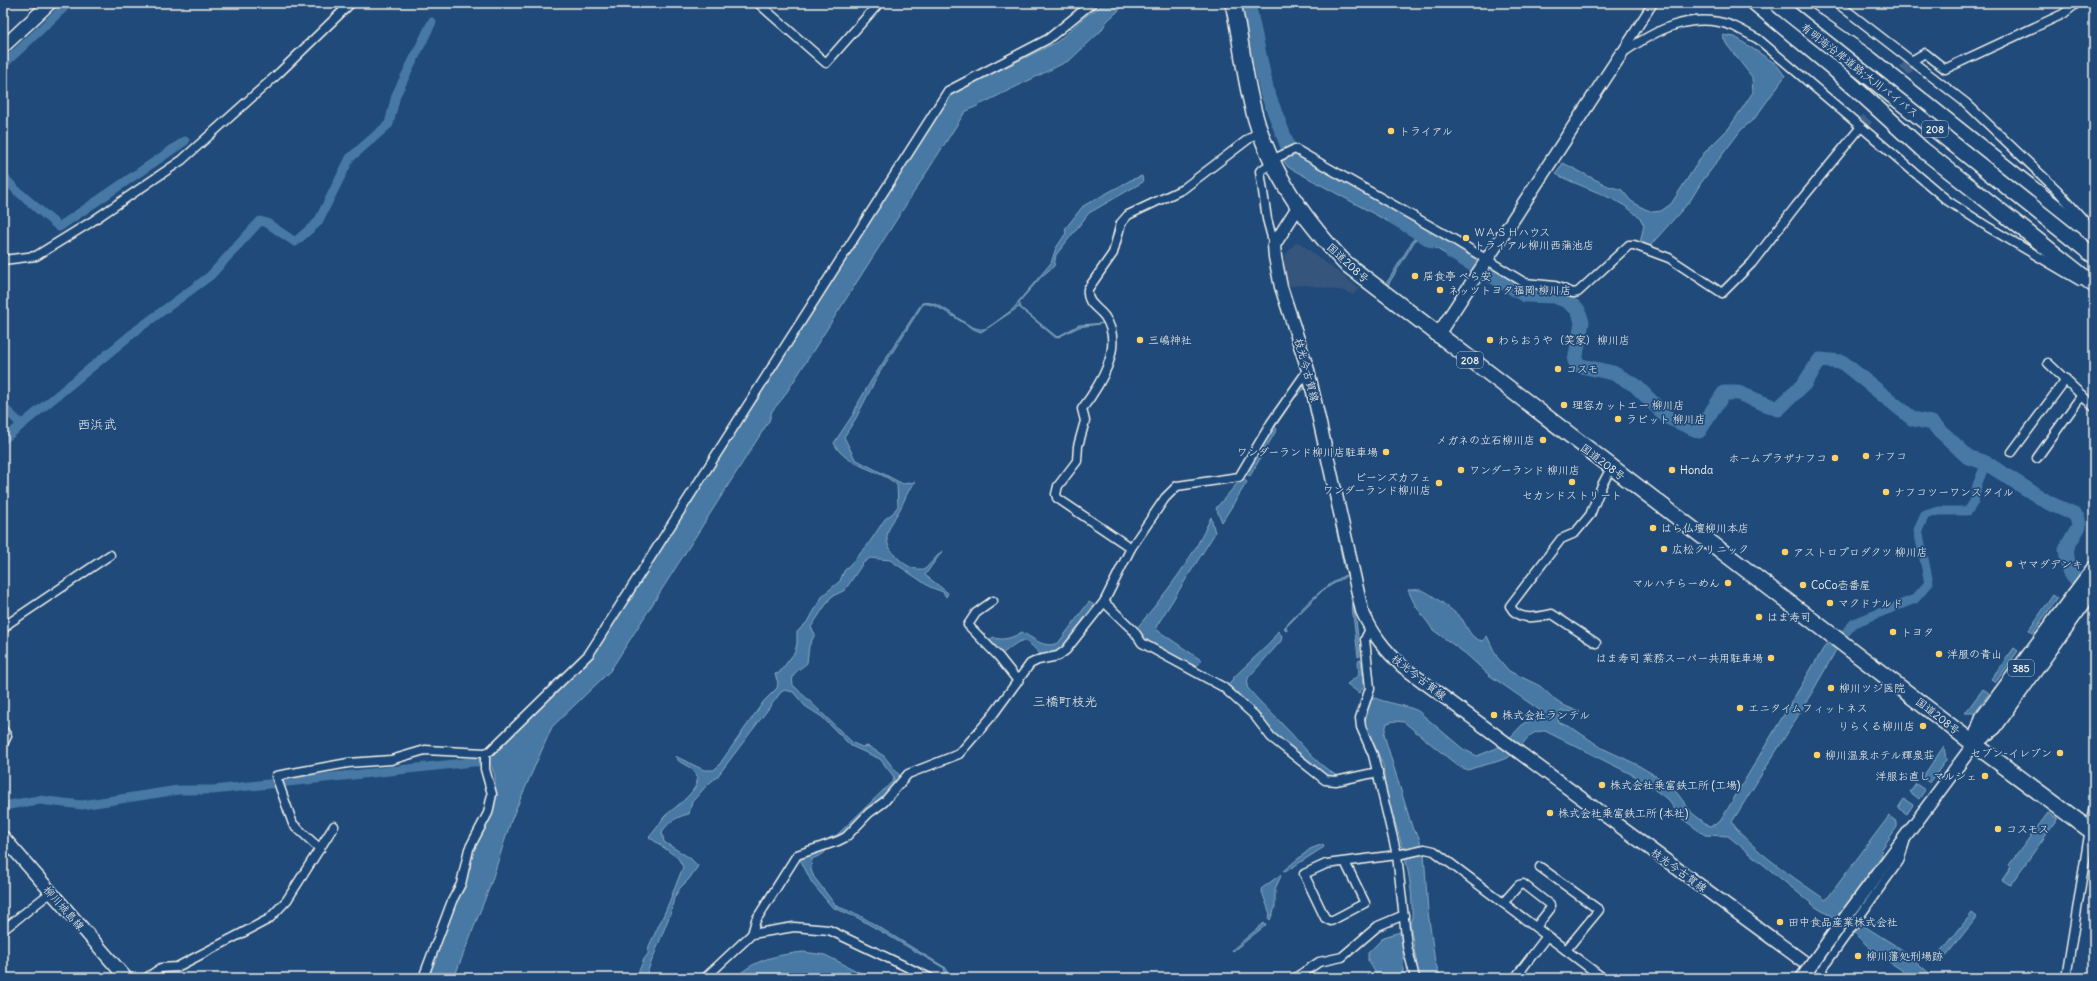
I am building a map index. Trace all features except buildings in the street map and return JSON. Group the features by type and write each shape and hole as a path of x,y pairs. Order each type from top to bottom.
{"highway":[{"name":"国道208号","path":"1233,3 1250,96 1259,131 1298,207 1319,235 1345,263 1611,468 1843,642 1974,744 2092,832"},
{"path":"1755,3 1827,62 1922,149 2094,285"},
{"name":"有明海沿岸道路;大川バイパス","path":"1776,3 2094,256"},
{"name":"有明海沿岸道路;大川バイパス","path":"1784,3 2094,251"},
{"path":"1790,3 1870,59 2094,238"},
{"name":"385","path":"1974,744 1994,726 2092,577"}],"main road":[{"path":"3,47 50,3"},
{"path":"1438,336 1621,54"},
{"path":"1274,245 1298,207"},
{"name":"枝光今古賀線","path":"1274,245 1282,287 1308,370 1362,611 1370,629 1386,651 1403,667 1822,975"},
{"path":"1802,978 1853,917 1908,833 1974,744"},
{"name":"柳川城島線","path":"3,837 50,893 126,978"}],"street":[{"path":"3,260 36,256 91,222 182,160 279,73 351,3"},
{"path":"758,3 826,64 879,3"},
{"path":"320,849 293,824 276,776 348,763 391,760 425,750 485,755 490,751 589,654 948,91 1048,38 1092,3"},
{"path":"1621,54 1652,3"},
{"path":"1837,3 1913,60 1966,103 2057,190 2094,233"},
{"path":"1913,60 1926,53 1945,69 2063,14 2077,3"},
{"path":"1621,54 1648,35 1672,25 1700,20 1732,26 1758,39 1860,128 1948,201 1988,227 2094,289"},
{"path":"1274,245 1267,219 1260,171 1274,160 1295,149 1453,239 1525,284 1555,286 1573,293 1578,292 1629,245 1634,245 1669,258 1722,293 1752,263 1796,206 1860,128"},
{"path":"1131,548 1057,498 1056,494 1058,486 1078,461 1078,446 1085,421 1082,410 1098,386 1114,348 1114,339 1106,318 1092,304 1088,294 1088,289 1113,253 1121,223 1128,215 1183,189 1259,131"},
{"path":"2048,364 2066,379 2094,407"},
{"path":"705,978 752,934 756,920 797,855 838,841 846,836 869,813 884,802 908,774 959,754 992,716 1030,664 1038,660 1058,656 1066,650 1104,602 1131,548 1165,498 1177,486 1239,477 1271,423 1308,370"},
{"path":"2012,452 2066,379"},
{"path":"2037,458 2082,395"},
{"path":"1596,643 1552,614 1532,618 1520,616 1513,612 1510,606 1562,539 1575,533 1590,515 1602,485 1611,468"},
{"path":"3,630 9,623 110,555"},
{"path":"993,601 976,614 968,625 999,657 1018,681"},
{"path":"1104,602 1134,631 1142,643 1223,687 1254,715 1271,737 1325,780 1336,782 1378,772"},
{"path":"1370,629 1365,639 1370,688 1360,718 1360,727 1373,755 1378,772 1397,856 1407,946 1415,978"},
{"path":"3,730 7,736 3,744"},
{"path":"423,978 452,901 460,884 470,849 488,813 492,794 485,769 485,755"},
{"path":"2066,978 2092,832 2094,804"},
{"path":"146,978 155,971 167,967 177,967 268,919 287,900 334,826"},
{"path":"1345,862 1365,903 1331,921 1325,918 1304,874 1326,864 1397,856 1425,849 1434,851 1603,978"},
{"path":"1540,867 1599,910 1566,950"},
{"path":"1503,903 1519,884 1522,884 1550,905 1550,909 1536,928"},
{"path":"3,930 50,893"},
{"path":"1295,978 1319,962 1342,957 1378,926 1404,915"},
{"path":"1822,975 1848,933 1853,917"},
{"path":"752,934 794,927 829,930 930,978"},
{"path":"1515,978 1547,936"}],"shaded area":[{"path":"1106,3 1127,3 1107,21 1101,31 1070,60 965,112 783,398 772,411 769,421 610,671 552,727 512,818 490,886 454,978 426,978 452,908 463,891 471,864 472,852 489,821 495,798 495,776 492,768 491,757 497,748 591,658 626,603 632,599 635,590 750,407 757,401 764,384 949,95 1057,42 1087,15"},
{"path":"1722,35 1735,37 1776,64 1785,76 1755,118 1741,130 1701,183 1690,201 1648,248 1640,243 1644,225 1638,216 1629,208 1604,195 1556,174 1563,163 1608,186 1622,190 1631,201 1645,209 1653,212 1661,211 1671,204 1704,153 1729,128 1753,92 1752,77 1727,45"},
{"path":"1296,153 1415,222 1409,233 1288,167 1282,159"},
{"path":"1142,176 1143,182 1089,213 1056,255 1054,266 1042,276 1019,302 1021,308 1057,337 1079,325 1106,323 1079,327 1056,338 1019,307 994,323 1014,307 1051,263 1056,248 1066,233 1065,229 1083,206 1131,180"},
{"path":"1420,224 1474,257 1467,267 1417,237 1388,285 1386,284 1415,237 1413,236"},
{"path":"1296,242 1300,243 1359,288 1353,295 1344,291 1307,285 1286,286 1282,270 1285,255"},
{"path":"922,303 938,305 977,329 987,328 981,332 975,330 944,310 929,304 923,304 878,375 856,418 844,437 855,459 903,484 915,482 908,492 889,529 887,541 893,553 900,560 909,566 918,569 925,569 943,550 925,575 948,593 946,597 943,592 930,587 890,560 870,558 863,563 845,590 831,597 811,627 815,634 809,646 807,663 794,674 792,681 793,685 853,743 862,747 868,746 884,756 900,776 894,787 869,807 823,854 812,859 811,870 814,877 836,906 859,915 946,968 947,972 944,978 941,978 945,972 944,968 858,918 832,907 812,883 800,859 825,849 829,838 837,835 893,781 894,777 880,759 851,746 822,717 805,706 793,692 785,690 781,692 717,777 707,785 692,802 689,814 674,820 667,825 662,832 664,842 690,858 698,866 674,898 671,912 645,978 636,978 644,959 648,954 649,946 666,910 683,867 678,858 649,837 664,817 686,798 696,786 697,780 694,771 679,761 675,756 704,770 714,770 719,765 764,701 777,688 778,683 775,674 779,673 795,652 797,632 809,620 823,595 840,581 844,571 867,546 885,519 893,513 898,506 897,485 890,479 846,457 839,451 834,443 854,413 871,381"},
{"path":"1306,384 1308,389 1305,388 1293,400 1275,427 1277,429 1250,476 1246,474 1279,415"},
{"path":"1242,478 1247,482 1222,522 1216,508"},
{"path":"1211,517 1215,533 1156,627 1157,630 1201,660 1196,668 1143,640 1137,628 1169,588 1187,562 1204,533"},
{"path":"1337,522 1346,567 1344,568 1335,523"},
{"path":"1345,575 1345,577 1323,590 1286,627 1287,631 1284,628 1312,599 1326,587"},
{"path":"1408,590 1422,590 1438,599 1462,619 1472,636 1475,638 1483,641 1487,636 1497,657 1509,671 1540,686 1565,706 1580,712 1561,711 1558,722 1574,729 1602,748 1636,764 1671,785 1692,813 1709,826 1717,824 1721,820 1826,644 1836,650 1732,822 1739,832 1761,853 1826,900 1889,816 1897,822 1897,827 1881,850 1882,855 1836,919 1817,908 1728,836 1705,835 1681,818 1669,801 1662,795 1635,776 1545,731 1534,733 1509,757 1468,770 1458,766 1404,722 1395,721 1387,723 1384,735 1413,830 1418,835 1424,853 1428,912 1435,962 1441,978 1419,978 1410,923 1412,917 1412,905 1410,879 1390,806 1386,800 1383,765 1365,725 1367,707 1373,697 1418,711 1463,749 1477,756 1502,746 1524,723 1538,718 1541,711 1489,675 1466,654 1433,630 1415,605"},
{"path":"2053,595 2057,598 2033,633 2029,630"},
{"path":"1351,597 1356,619 1360,656 1358,657"},
{"path":"1089,602 1094,605 1064,646 1056,652 1041,655 1030,644 1022,641 1018,642 1002,654 990,641 993,637 1004,639 1022,632 1040,643 1049,645 1054,644 1059,642"},
{"path":"1278,631 1282,636 1281,641 1248,678 1247,687 1315,759 1337,776 1325,775 1277,740 1259,714 1227,687 1235,676 1270,643"},
{"path":"2014,648 2018,651 1996,682 1991,679"},
{"path":"1361,660 1364,687 1359,693 1347,684 1359,675 1358,661"},
{"path":"1983,689 1989,693 1975,713 1965,713"},
{"path":"1944,746 1946,760 1930,783 1922,778"},
{"path":"1916,784 1925,790 1919,799 1910,792"},
{"path":"1904,799 1913,805 1907,814 1898,808"},
{"path":"2048,813 2057,818 2057,820 2010,885 2002,880 2011,867 2009,865"},
{"path":"1323,844 1324,847 1285,872 1283,871 1310,849"},
{"path":"1280,875 1281,876 1275,889 1275,908 1270,920 1268,918 1270,914 1261,889"},
{"path":"1972,913 1977,917 1941,962 1936,958"},
{"path":"1264,923 1266,925 1233,951 1232,950"},
{"path":"1861,924 1901,949 1935,978 1902,978 1903,971 1873,951 1854,933"},
{"path":"1400,932 1403,944 1403,975 1405,974 1407,978 1377,978 1378,977 1368,960 1368,953 1384,937"},
{"path":"803,952 825,955 871,978 735,978 750,966 758,962"}],"waterway":[{"path":"3,65 69,3"},
{"path":"1248,3 1267,92 1293,160 1298,162"},
{"path":"3,440 138,329 210,276 260,221 267,223 295,242 318,222 350,158 389,124 396,95 432,22"},
{"path":"3,176 16,190 59,227 185,141"},
{"path":"1394,217 1433,241"},
{"path":"1452,252 1525,295 1555,296 1567,301 1578,310 1582,322 1575,361 1577,365 1613,373 1635,385 1667,417 1699,431 1724,393 1738,393 1778,409 1804,384 1820,360 1842,362 1913,419 1932,423 1968,457 1986,463 2049,503 2074,514 2078,519 2079,526 2066,549 2069,571 2091,595"},
{"path":"3,407 21,424"},
{"path":"1824,657 1854,623 1915,599 1929,583 1918,530 1925,515 1939,511 1968,511 1974,502 1977,485 1986,463"},
{"path":"3,806 39,800 82,805 178,790 213,790 473,762 503,762"}],"tunnel":[{"path":"1860,128 1913,60"}],"place":[{"name":"トライアル","path":"1391,131"},
{"name":"ＷＡＳＨハウス トライアル柳川西蒲池店","path":"1466,238"},
{"name":"居食亭 べら安","path":"1415,276"},
{"name":"ネッツトヨタ福岡 柳川店","path":"1440,290"},
{"name":"三嶋神社","path":"1140,340"},
{"name":"わらおうや（笑家）柳川店","path":"1490,340"},
{"name":"コスモ","path":"1558,369"},
{"name":"理容カットエー 柳川店","path":"1564,405"},
{"name":"ラビット 柳川店","path":"1618,419"},
{"name":"メガネの立石柳川店","path":"1543,440"},
{"name":"ワンダーランド柳川店駐車場","path":"1386,452"},
{"name":"ナフコ","path":"1866,456"},
{"name":"ホームプラザナフコ","path":"1835,458"},
{"name":"ワンダーランド 柳川店","path":"1461,470"},
{"name":"Honda","path":"1672,470"},
{"name":"セカンドストリート","path":"1572,482"},
{"name":"ビーンズカフェ ワンダーランド柳川店","path":"1439,483"},
{"name":"ナフコツーワンスタイル","path":"1886,492"},
{"name":"はら仏壇柳川本店","path":"1653,528"},
{"name":"広松クリニック","path":"1664,549"},
{"name":"アストロプロダクツ 柳川店","path":"1785,552"},
{"name":"ヤマダデンキ","path":"2009,564"},
{"name":"マルハチらーめん","path":"1728,583"},
{"name":"CoCo壱番屋","path":"1803,585"},
{"name":"マクドナルド","path":"1830,603"},
{"name":"はま寿司","path":"1759,617"},
{"name":"トヨタ","path":"1893,632"},
{"name":"洋服の青山","path":"1939,654"},
{"name":"はま寿司 業務スーパー共用駐車場","path":"1771,658"},
{"name":"柳川ツジ医院","path":"1831,688"},
{"name":"エニタイムフィットネス","path":"1740,708"},
{"name":"株式会社ランテル","path":"1494,715"},
{"name":"りらくる柳川店","path":"1923,726"},
{"name":"セブン-イレブン","path":"2060,753"},
{"name":"柳川温泉ホテル輝泉荘","path":"1817,755"},
{"name":"洋服お直し マルシェ","path":"1985,776"},
{"name":"株式会社乗富鉄工所 (工場)","path":"1602,785"},
{"name":"株式会社乗富鉄工所 (本社)","path":"1550,813"},
{"name":"コスモス","path":"1998,829"},
{"name":"田中食品産業株式会社","path":"1780,922"},
{"name":"柳川藩処刑場跡","path":"1858,956"}],"district":[{"name":"西浜武","path":"97,424"},
{"name":"三橋町枝光","path":"1065,701"}]}
